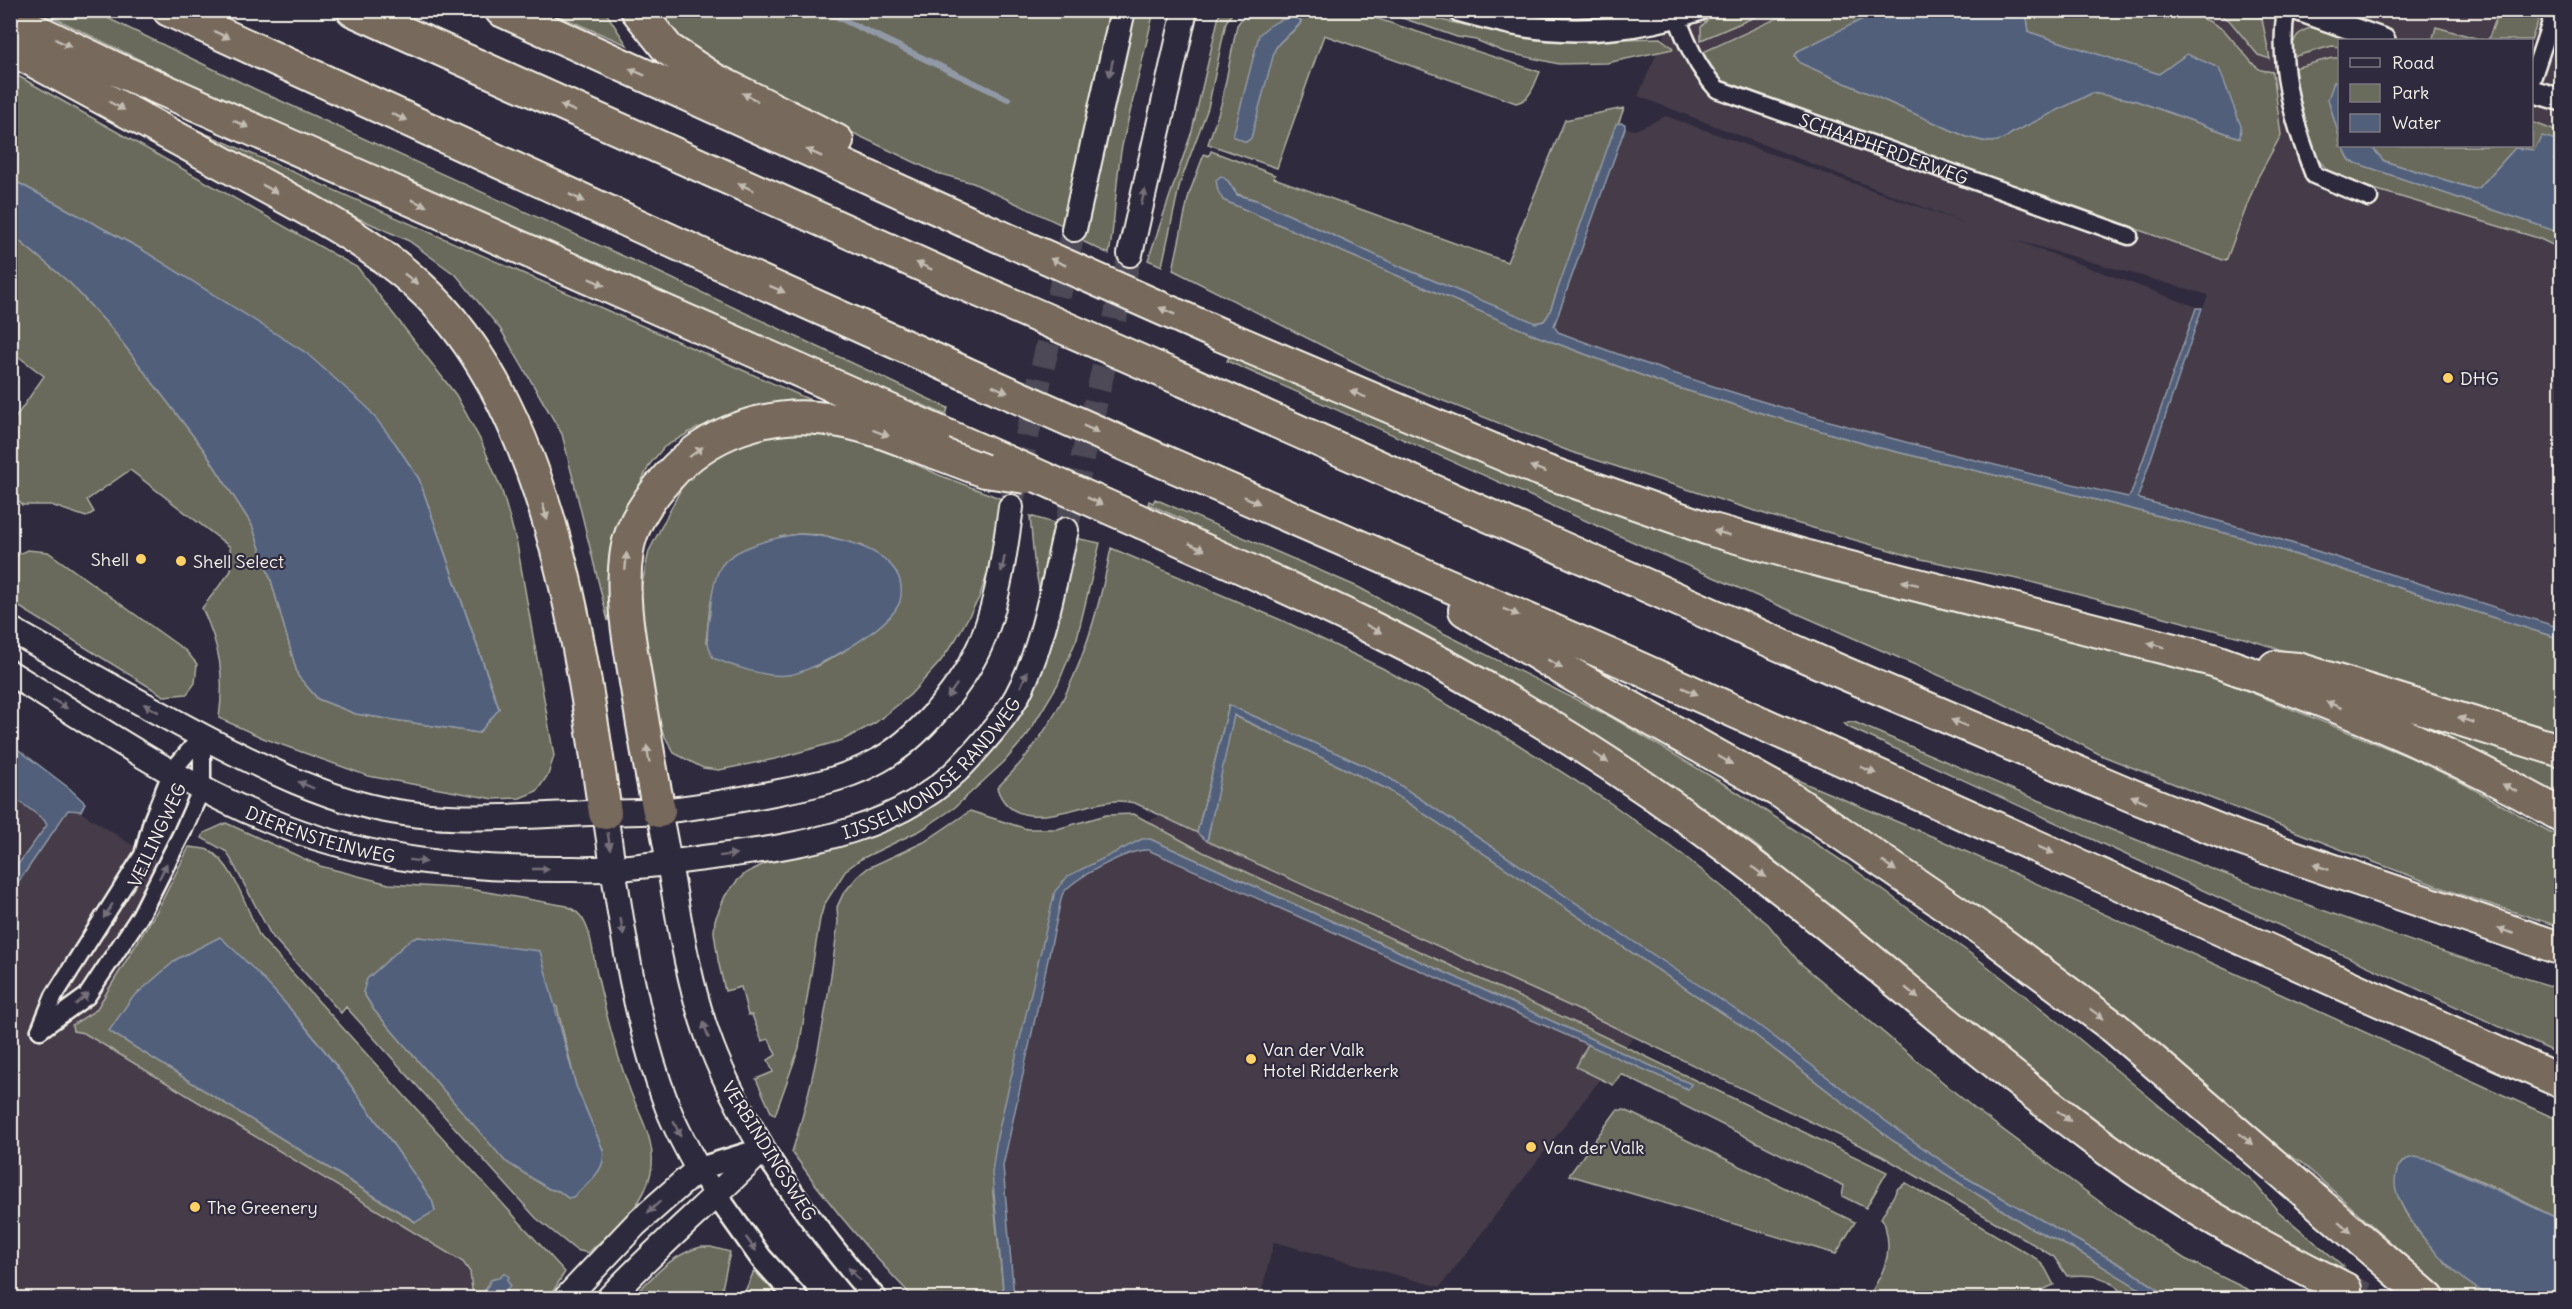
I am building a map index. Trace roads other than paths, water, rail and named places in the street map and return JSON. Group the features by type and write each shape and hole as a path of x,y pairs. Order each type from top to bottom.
{"highway":[{"path":"169,10 962,372 1618,659 2562,1082"},
{"path":"353,10 1807,657 2133,796 2238,838 2562,949"},
{"path":"501,10 1221,335 1533,467 1710,529 1815,559 2213,660 2356,714 2452,757 2562,816"},
{"path":"637,10 668,49 713,79 918,180 963,220"},
{"path":"10,18 116,69 945,446 985,471 1046,480 1367,626 1561,733 1726,846 1841,935 2094,1140 2194,1206 2262,1247 2345,1289"},
{"path":"10,48 293,201 364,244 418,285 452,322 483,364 503,402 542,499 562,569 591,716 605,813"},
{"path":"658,811 623,601 627,550 639,518 654,492 677,466 706,444 738,427 784,417 828,419 945,446"},
{"path":"1361,548 1571,674 1781,792 1993,937 2106,1021 2200,1099 2428,1299"},
{"path":"2213,660 2298,669 2562,751"}],"main road":[{"path":"1074,229 1123,10"},
{"path":"1130,254 1185,10"},
{"name":"IJSSELMONDSE RANDWEG","path":"658,811 756,797 840,777 874,764 903,744 930,720 955,688 982,641 995,602 1005,555 1011,507"},
{"name":"IJSSELMONDSE RANDWEG","path":"670,862 768,850 834,836 887,818 919,800 946,779 968,759 1017,696 1041,638 1066,530"},
{"name":"DIERENSTEINWEG","path":"10,629 202,736 273,771 322,792 361,805 417,816 470,818 658,811"},
{"name":"DIERENSTEINWEG","path":"10,673 202,788 285,826 320,838 412,860 526,869 613,869 670,862"},
{"name":"VERBINDINGSWEG","path":"658,811 693,982 706,1033 723,1077 763,1149"},
{"path":"566,1299 636,1224 698,1169 666,1105 651,1061 628,964 605,813"},
{"path":"609,1299 647,1259 763,1149"}],"street":[{"path":"1458,10 1505,22 1575,30 1609,28 1677,17 1698,10"},
{"path":"1483,10 1505,22"},
{"path":"2286,10 2282,34 2284,63 2298,132 2314,176 2369,198"},
{"path":"2299,10 2381,39"},
{"path":"2533,76 2555,10"},
{"name":"SCHAAPHERDERWEG","path":"1677,17 1701,72 1716,89 2129,236"},
{"path":"2533,91 2562,100"},
{"name":"VEILINGWEG","path":"202,736 202,788 140,915 87,996 40,1030 54,996 143,855 152,821 172,771 202,736"},
{"path":"763,1149 698,1169 761,1258 797,1299"},
{"name":"VERBINDINGSWEG","path":"763,1149 832,1250 875,1299"}],"water":[{"path":"1881,10 2026,11 2029,32 2159,74 2187,54 2219,68 2241,126 2240,138 2134,100 2092,93 2001,140 1985,141 1967,137 1800,63 1795,56 1798,51"},
{"path":"1297,16 1301,22 1275,49 1251,138 1246,142 1233,136 1259,35 1276,22"},
{"path":"2334,82 2338,84 2338,133 2328,99"},
{"path":"1616,124 1625,124 1625,128 1554,326 1558,332 1628,358 1769,404 1912,444 2128,497 2131,494 2196,308 2202,308 2138,497 2140,499 2247,529 2561,628 2561,639 2237,536 2054,489 1872,446 1665,384 1537,336 1223,200 1216,180 1221,176 1228,181 1237,195 1259,201 1403,268 1536,323 1544,321 1549,314"},
{"path":"2542,136 2560,141 2554,160 2561,161 2561,233 2350,161 2343,147 2374,147 2384,161 2474,189 2479,188 2515,148 2534,150"},
{"path":"11,179 141,249 305,352 367,407 419,479 499,709 479,733 356,714 318,699 298,676 271,580 252,525 204,450 112,329 70,283 11,234"},
{"path":"799,534 849,542 882,558 894,569 900,584 900,601 894,612 851,647 800,672 770,675 740,668 713,658 708,641 708,631 713,590 720,568 734,554 744,549"},
{"path":"1229,705 1383,774 1757,1024 1900,1132 1965,1177 2128,1269 2170,1298 2149,1298 2148,1294 2074,1249 2029,1227 1892,1140 1754,1034 1387,789 1234,715 1207,841 1197,833"},
{"path":"11,744 85,803 81,811 68,810 11,893 11,874 47,825 44,820 11,795"},
{"path":"1142,839 1150,839 1691,1084 1688,1089 1148,850 1128,854 1088,873 1062,895 1003,1166 1014,1298 1004,1298 992,1173 997,1137 1055,891 1068,876"},
{"path":"220,937 251,966 333,1062 432,1200 435,1211 416,1222 109,1031 131,999 177,959"},
{"path":"418,937 540,951 576,1086 603,1150 599,1170 590,1182 573,1197 568,1198 559,1191 549,1189 505,1161 374,1010 363,992 367,979 410,940"},
{"path":"2415,1157 2434,1161 2561,1220 2561,1298 2520,1300 2497,1298 2483,1292 2452,1269 2410,1220 2396,1190 2395,1178 2398,1167 2407,1159"},
{"path":"504,1273 509,1277 507,1280 510,1285 502,1298 481,1298 491,1280 501,1277"}],"waterway":[{"path":"823,10 1008,99"}],"tunnel":[{"path":"1011,507 1074,229"},
{"path":"1066,530 1130,254"},
{"path":"2345,1289 2365,1298"}],"place":[{"name":"DHG","path":"2448,378"},
{"name":"Shell","path":"141,559"},
{"name":"Shell Select","path":"181,561"},
{"name":"Van der Valk Hotel Ridderkerk","path":"1251,1059"},
{"name":"Van der Valk","path":"1531,1147"},
{"name":"The Greenery","path":"195,1207"}]}
